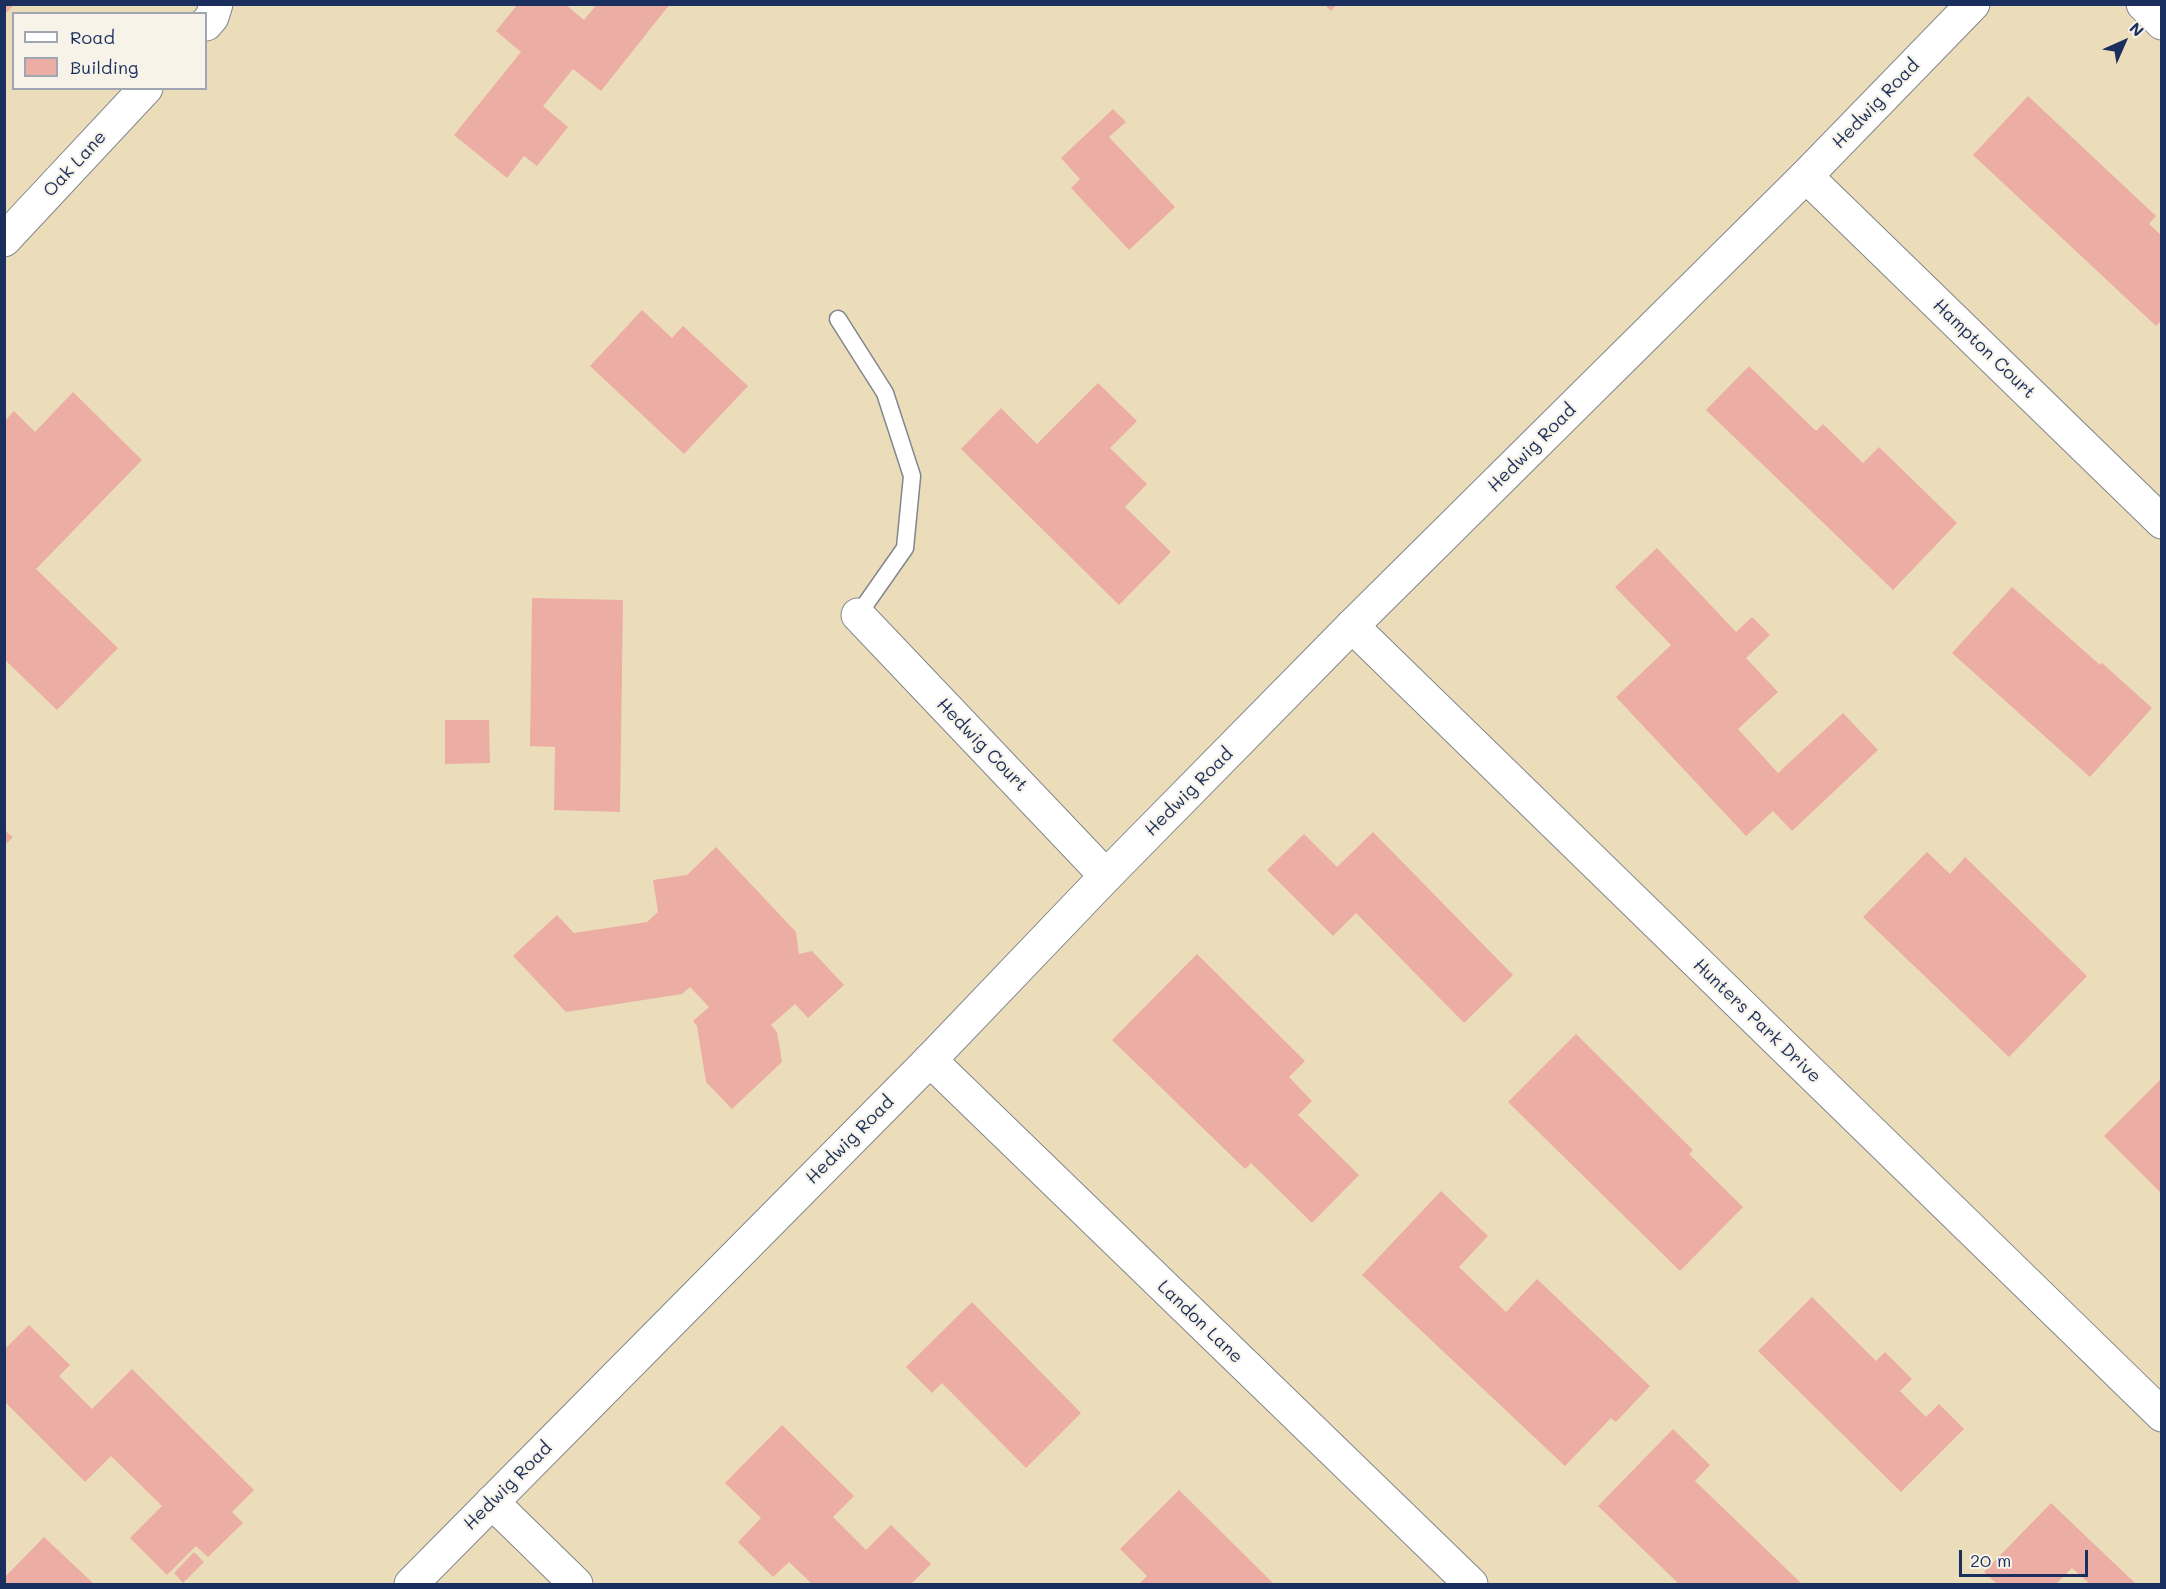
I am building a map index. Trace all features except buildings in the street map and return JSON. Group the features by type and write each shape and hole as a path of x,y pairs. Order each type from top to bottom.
{"street":[{"path":"207,23 212,17 216,4"},
{"name":"Hedwig Road","path":"411,1584 930,1060 1106,876 1352,626 1806,176 1972,4"},
{"path":"2143,4 2162,23"},
{"name":"Oak Lane","path":"4,240 144,90"},
{"name":"Hampton Court","path":"1806,176 2162,522"},
{"name":"Hedwig Court","path":"858,615 1106,876"},
{"name":"Hunters Park Drive","path":"1352,626 2162,1415"},
{"name":"Landon Lane","path":"930,1060 1471,1584"},
{"path":"492,1502 576,1584"}],"lane":[{"path":"838,319 885,393 912,477 905,548 858,615"}]}
